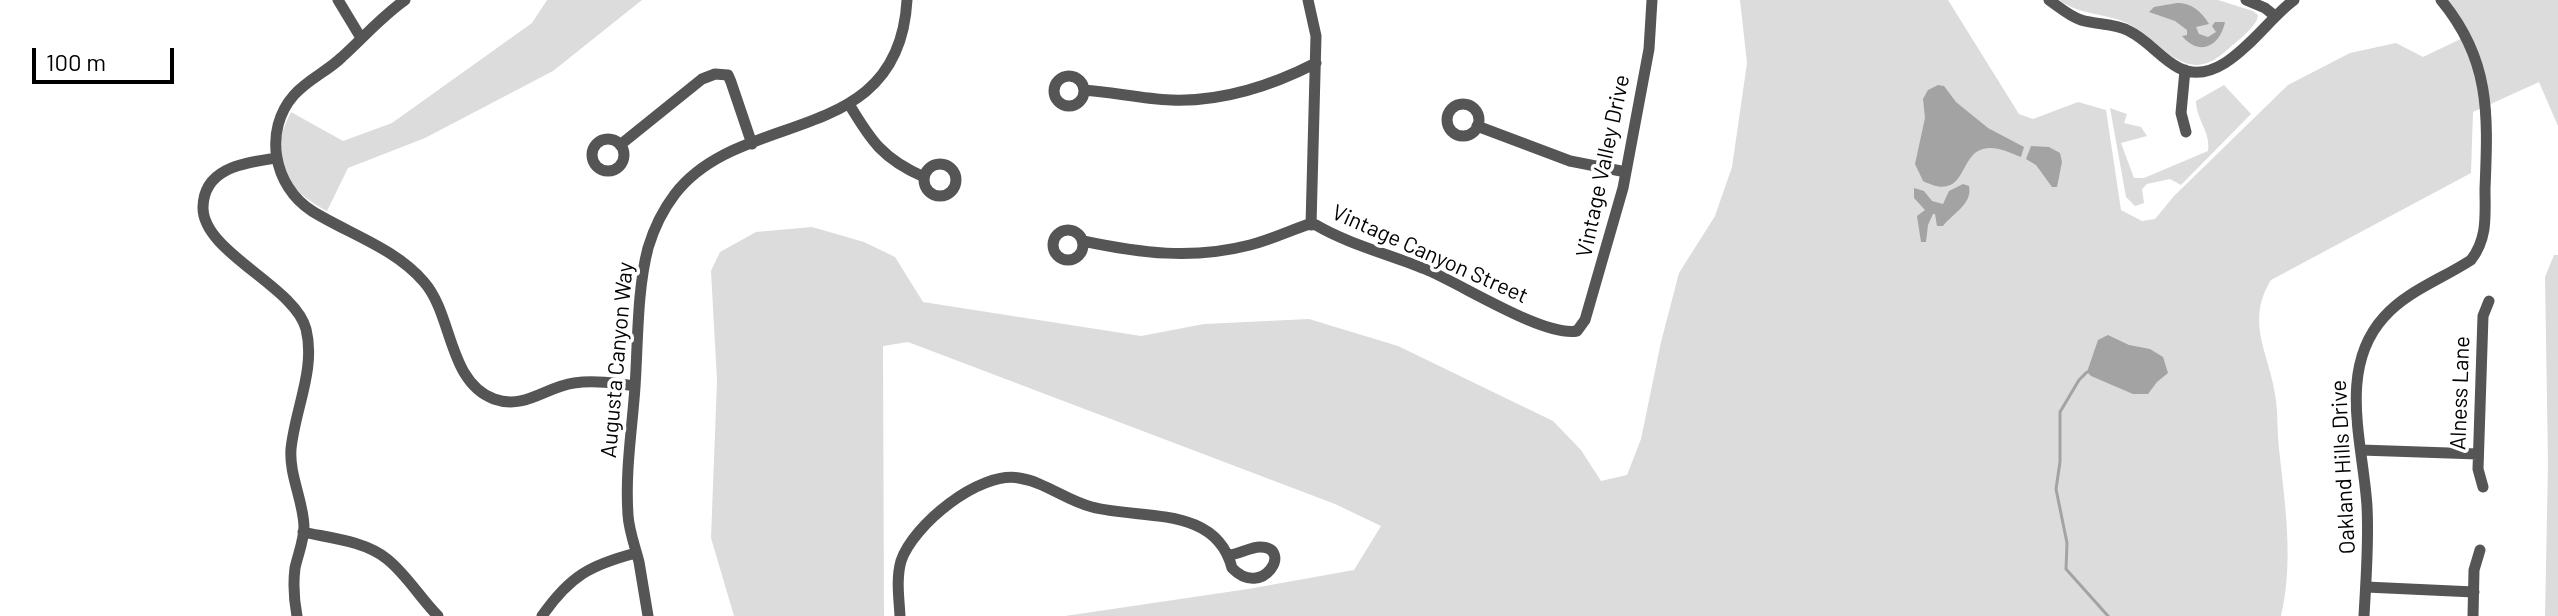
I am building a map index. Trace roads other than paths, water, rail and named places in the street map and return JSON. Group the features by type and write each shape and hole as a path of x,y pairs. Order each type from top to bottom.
{"street":[{"path":"338,0 361,38"},
{"path":"405,0 341,59 303,86 291,99 277,130 276,158 289,189 309,209 396,257 423,280 435,297 467,378 481,392 501,401 524,402 575,382 635,386"},
{"name":"Augusta Canyon Way","path":"648,616 630,527 627,494 647,251 659,219 675,194 703,167 752,144 830,115 849,104 875,81 888,63 903,29 907,0"},
{"path":"1308,0 1315,24 1316,63 1311,225"},
{"name":"Vintage Valley Drive","path":"1573,332 1582,327 1585,320 1614,224 1649,49 1652,0"},
{"path":"2049,0 2082,20 2132,32 2177,68 2202,73 2233,58 2294,0"},
{"path":"2246,0 2275,16"},
{"name":"Oakland Hills Drive","path":"2364,616 2367,527 2356,386 2360,358 2368,339 2395,305 2471,260 2483,239 2487,108 2481,76 2467,41 2441,0"},
{"path":"1084,90 1164,99 1206,98 1256,89 1316,63"},
{"path":"2185,70 2181,113 2186,132"},
{"path":"620,145 702,79 715,74 728,75 752,144"},
{"path":"849,104 881,152 924,177"},
{"path":"1477,126 1570,161 1626,172"},
{"path":"276,158 246,163 215,177 207,190 203,207 211,232 287,301 302,317 306,329 309,360 291,452 291,468 302,507 303,532 294,582 297,616"},
{"name":"Vintage Canyon Street","path":"1083,241 1145,253 1192,254 1248,245 1311,225 1427,270 1500,307 1562,332 1573,332"},
{"name":"Alness Lane","path":"2483,487 2478,454 2483,316 2489,301"},
{"path":"2361,450 2478,454"},
{"path":"900,616 899,572 907,548 961,495 998,478 1028,480 1078,503 1108,511 1182,520 1210,533 1229,555"},
{"path":"303,532 339,539 378,553 399,571 438,616"},
{"path":"2473,616 2474,570 2480,550"},
{"path":"542,616 572,579 600,564 636,553"},
{"path":"2366,587 2474,592"}],"waterway":[{"path":"2087,372 2060,412 2060,462 2056,489 2067,543 2066,569 2108,616"}]}
